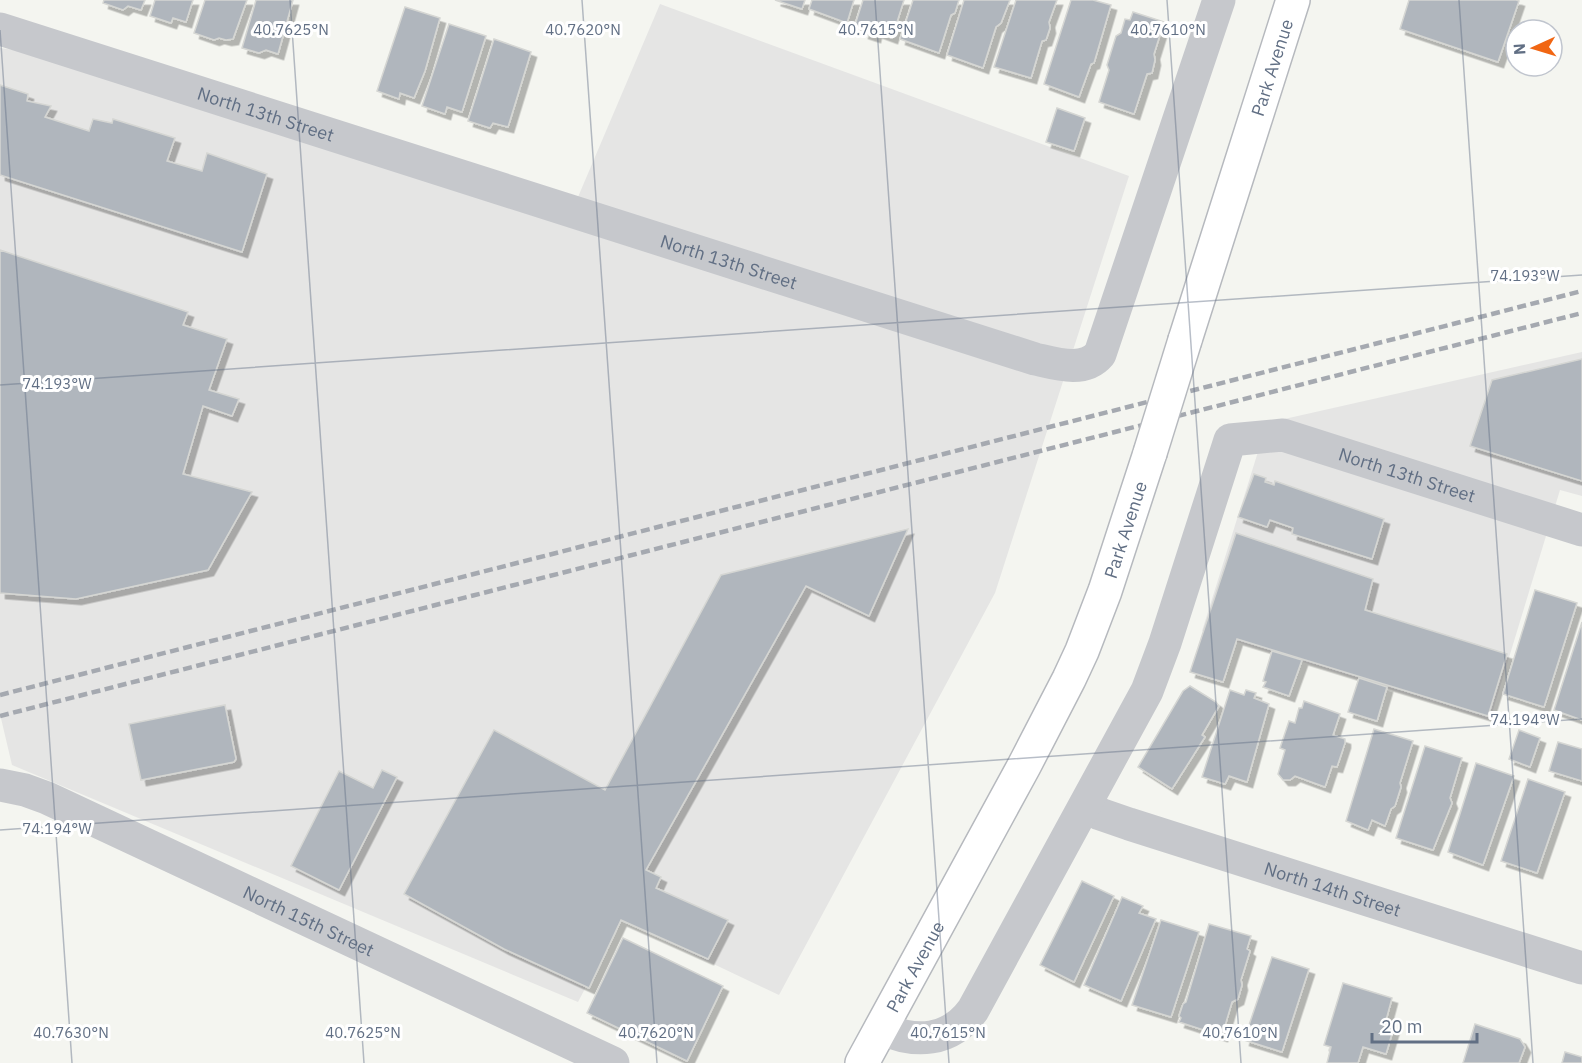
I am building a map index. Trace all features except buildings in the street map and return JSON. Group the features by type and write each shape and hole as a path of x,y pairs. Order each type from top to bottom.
{"main road":[{"name":"Park Avenue","path":"862,1063 1024,766 1082,651 1105,591 1150,453 1290,1"}],"street":[{"name":"North 13th Street","path":"0,29 1035,359 1080,366 1092,363 1100,354 1219,0"},
{"name":"North 13th Street","path":"1230,440 1283,435 1582,530"},
{"name":"Park Avenue","path":"881,1028 907,1038 922,1039 952,1030 965,1021 973,1010 1147,691 1165,643 1230,440"},
{"name":"North 15th Street","path":"0,784 47,798 613,1063"},
{"name":"North 14th Street","path":"1086,805 1100,814 1129,824 1582,968"}],"shaded area":[{"path":"660,4 1129,176 995,593 779,995 621,920 578,1002 12,765 0,714 0,48 37,53 578,197"},
{"path":"1582,352 1582,496 1560,490 1490,720 1202,631 1267,423"}],"railway":[{"path":"0,695 1582,291"},
{"path":"0,716 1582,313"}]}
